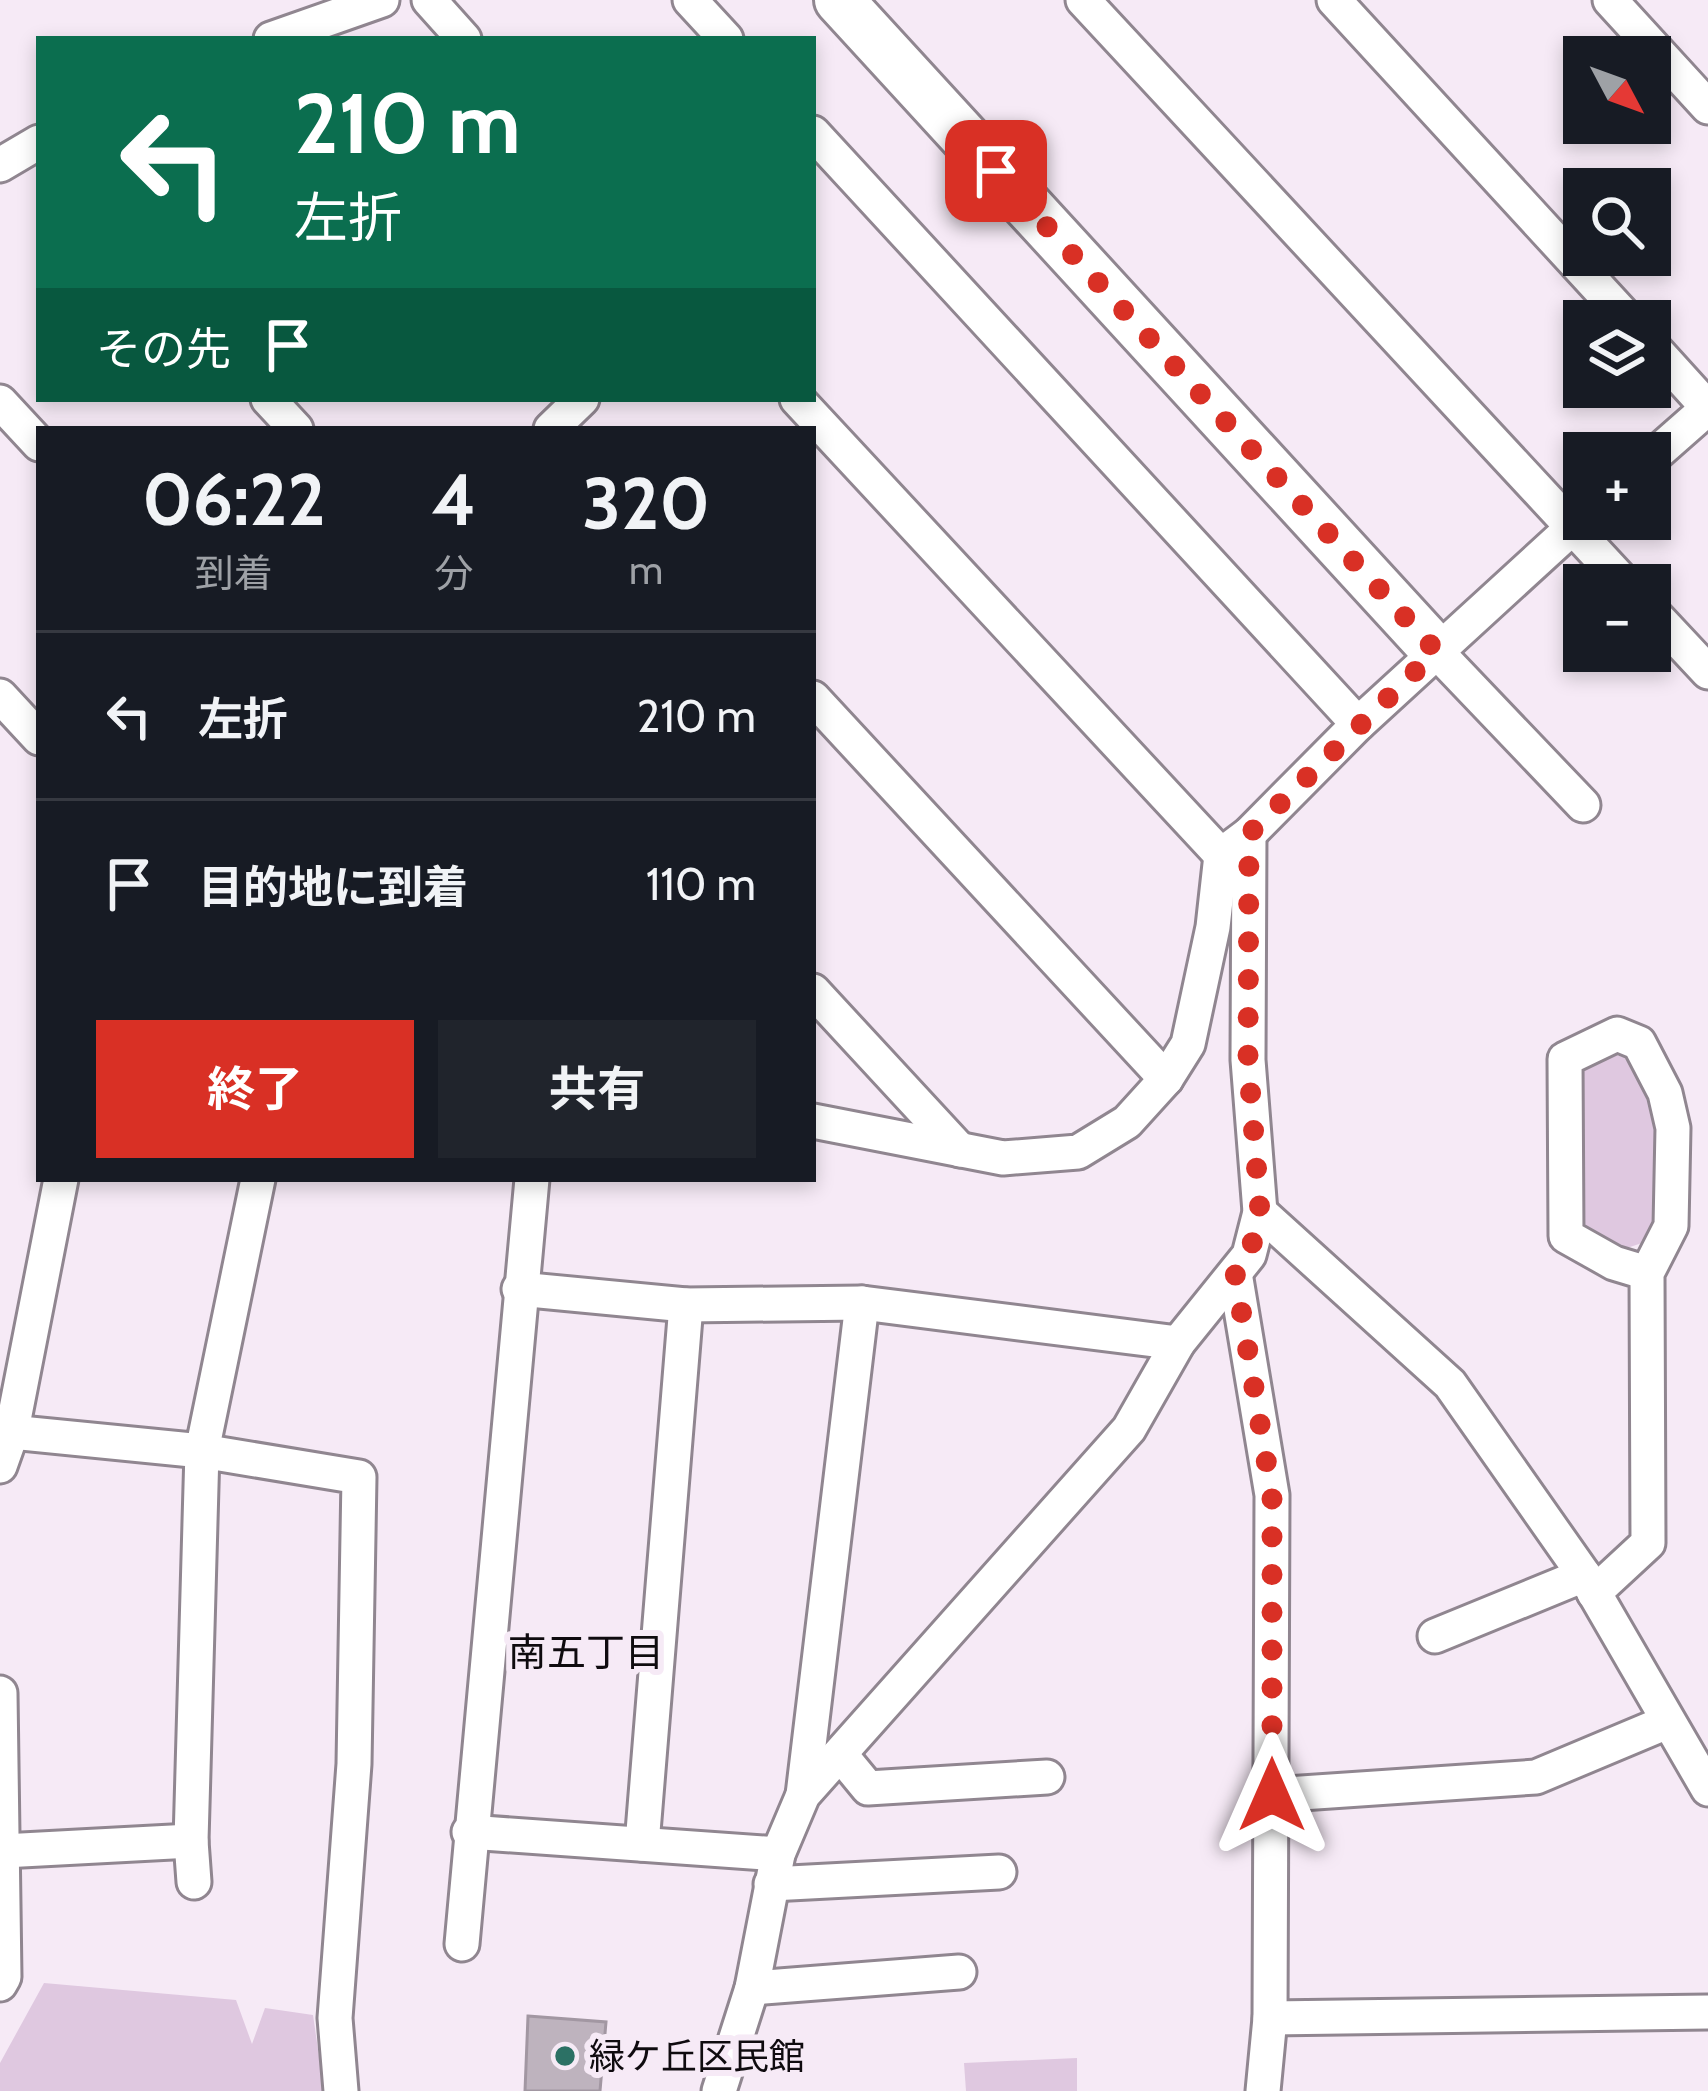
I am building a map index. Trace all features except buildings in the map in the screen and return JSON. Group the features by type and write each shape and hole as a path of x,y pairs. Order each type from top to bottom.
{"street":[{"path":"280,36 382,0"},
{"path":"428,0 461,36"},
{"path":"690,0 723,36"},
{"path":"838,0 1583,805"},
{"path":"1083,0 1563,506"},
{"path":"1334,0 1609,300"},
{"path":"1610,0 1708,107"},
{"path":"816,137 1358,724"},
{"path":"0,164 36,148"},
{"path":"1671,367 1708,408 1671,441"},
{"path":"0,402 36,441"},
{"path":"271,402 293,426"},
{"path":"799,402 1221,855"},
{"path":"816,1122 1003,1158 1078,1152 1127,1122 1166,1079 1188,1044 1214,927 1221,855 1249,834 1358,724 1563,536"},
{"path":"1592,540 1610,564"},
{"path":"1671,632 1708,672"},
{"path":"0,696 36,735"},
{"path":"816,701 1166,1079"},
{"path":"803,1796 1129,1429 1178,1343 1249,1256 1260,1212 1248,1060 1249,834"},
{"path":"816,994 959,1150"},
{"path":"1435,1636 1589,1584 1648,1543 1648,1273 1671,1226 1673,1128 1665,1093 1639,1043 1617,1034 1565,1059 1565,1236 1614,1263 1648,1273"},
{"path":"60,1182 4,1444 202,1451 359,1477 354,1764 335,2018 341,2091"},
{"path":"194,1882 191,1841 202,1451 257,1182"},
{"path":"462,1944 532,1182"},
{"path":"1260,1212 1450,1384 1589,1584 1708,1789"},
{"path":"1235,1273 1272,1496 1270,2018 1263,2091"},
{"path":"519,1289 686,1305 862,1303 1178,1343"},
{"path":"718,2091 752,1988 775,1869 803,1796 862,1303"},
{"path":"642,1844 686,1305"},
{"path":"0,1693 4,1977 0,1984"},
{"path":"1272,1795 1536,1777 1667,1722"},
{"path":"840,1754 868,1788 1047,1777"},
{"path":"469,1832 642,1844 775,1869 999,1872"},
{"path":"3,1851 191,1841"},
{"path":"752,1988 959,1972"},
{"path":"1270,2018 1708,2012"}],"shaded area":[{"path":"1608,1053 1635,1060 1659,1094 1663,1219 1648,1241 1621,1250 1572,1222 1582,1069"},
{"path":"44,1983 236,2000 252,2044 265,2008 313,2015 324,2091 0,2091 0,2063"},
{"path":"1077,2058 1077,2091 966,2091 964,2063"}],"place":[{"name":"緑ケ丘区民館","path":"565,2056"}],"district":[{"name":"南五丁目","path":"586,1652"}],"route":[{"path":"996,171 1436,651 1249,834 1248,1060 1260,1212 1249,1256 1235,1273 1272,1496 1272,1795"}]}
